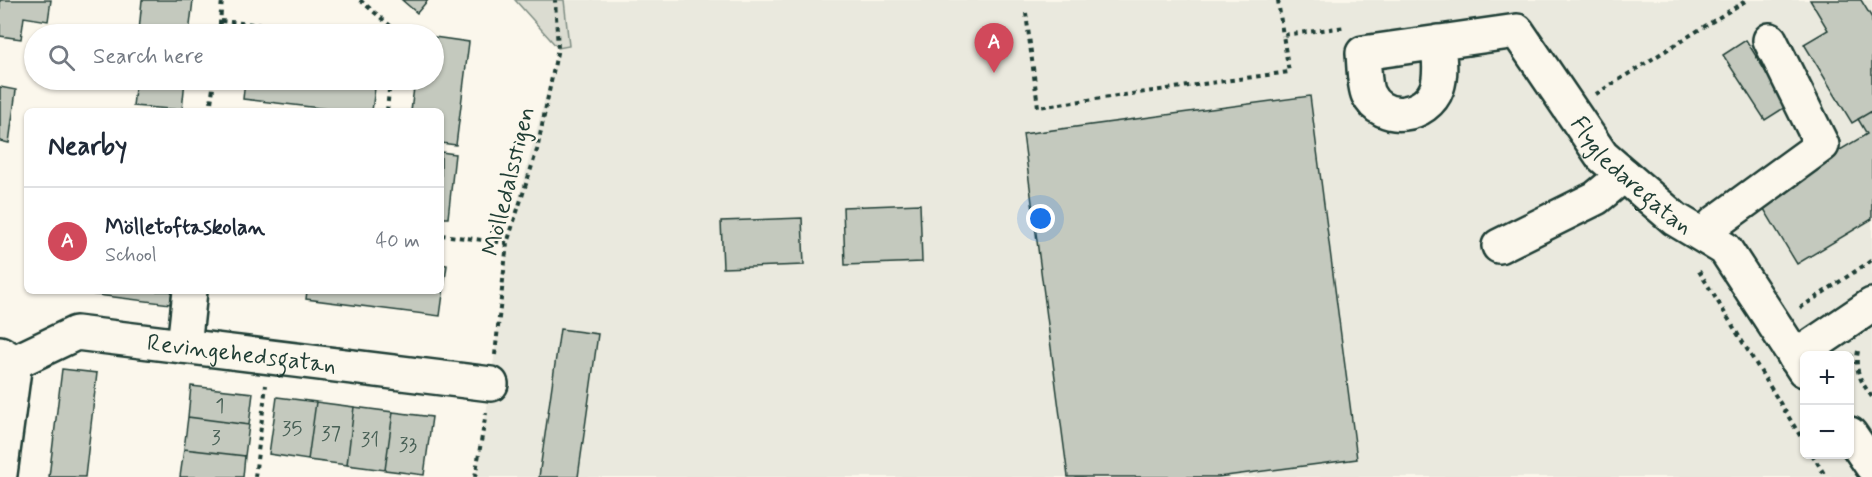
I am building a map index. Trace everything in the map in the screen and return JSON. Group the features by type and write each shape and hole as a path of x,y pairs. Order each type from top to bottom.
{"street":[{"name":"Flygledaregatan","path":"1438,42 1517,30 1602,156 1675,219 1699,251 1725,249 1800,364"},
{"path":"1699,251 1715,223 1822,146 1770,40"},
{"path":"1499,246 1596,198 1624,175"},
{"path":"184,346 190,294"},
{"path":"1816,351 1872,305"},
{"name":"Revingehedsgatan","path":"7,358 76,333 491,384"},
{"path":"0,474 7,358"},
{"path":"1854,440 1872,466"}],"path":[{"path":"221,24 222,0"},
{"path":"360,0 388,24"},
{"name":"Mölledalsstigen","path":"475,477 491,384 507,243 537,150 558,48 555,0"},
{"path":"1278,0 1289,72"},
{"path":"1588,99 1747,0"},
{"path":"221,21 252,24"},
{"path":"210,108 213,90"},
{"path":"387,108 389,90"},
{"path":"444,235 507,243"},
{"path":"1699,251 1800,435"},
{"path":"1814,298 1872,260"},
{"path":"1864,344 1858,352 1856,363 1862,383 1872,397"},
{"path":"255,477 266,384"},
{"path":"1815,459 1826,477"}],"shaded area":[{"path":"515,0 564,0 569,46 558,48"},
{"path":"564,0 1872,0 1872,477 475,477 491,384 507,243 558,48 569,45"}],"building":[{"path":"0,0 51,0 48,21 24,17 21,39 0,36"},
{"path":"142,0 193,0 190,24 140,24"},
{"path":"402,0 428,0 417,13"},
{"path":"1810,0 1861,0 1872,18 1872,111 1852,123 1804,44 1828,30"},
{"path":"444,38 469,42 456,145 444,143 444,108 411,108 414,90 444,90"},
{"path":"1746,40 1787,106 1765,120 1723,55"},
{"path":"0,87 16,90 9,143 0,141"},
{"path":"135,90 184,90 182,108 133,106"},
{"path":"244,90 375,90 372,108 320,108 243,99"},
{"path":"1310,96 1357,459 1218,477 1068,477 1023,134"},
{"path":"1872,111 1872,219 1797,264 1758,199 1867,134 1858,119"},
{"path":"444,152 455,154 448,218 444,218"},
{"path":"920,204 922,262 845,265 843,207"},
{"path":"802,218 804,265 723,268 721,221"},
{"path":"444,264 447,265 444,287"},
{"path":"89,294 172,294 170,304"},
{"path":"307,294 443,294 440,316 306,299"},
{"path":"560,329 598,334 578,477 539,477"},
{"path":"62,369 97,373 85,477 49,477"},
{"path":"191,386 253,393 249,425 188,417"},
{"path":"277,397 316,402 308,460 269,454"},
{"path":"316,402 354,407 347,465 308,460"},
{"path":"354,407 393,412 385,470 347,465"},
{"path":"393,412 432,417 424,475 385,470"},
{"path":"188,417 249,425 245,456 184,449"},
{"path":"184,449 245,456 243,477 180,477"}],"place":[{"name":"Mölletoftaskolan","path":"994,73"}]}
